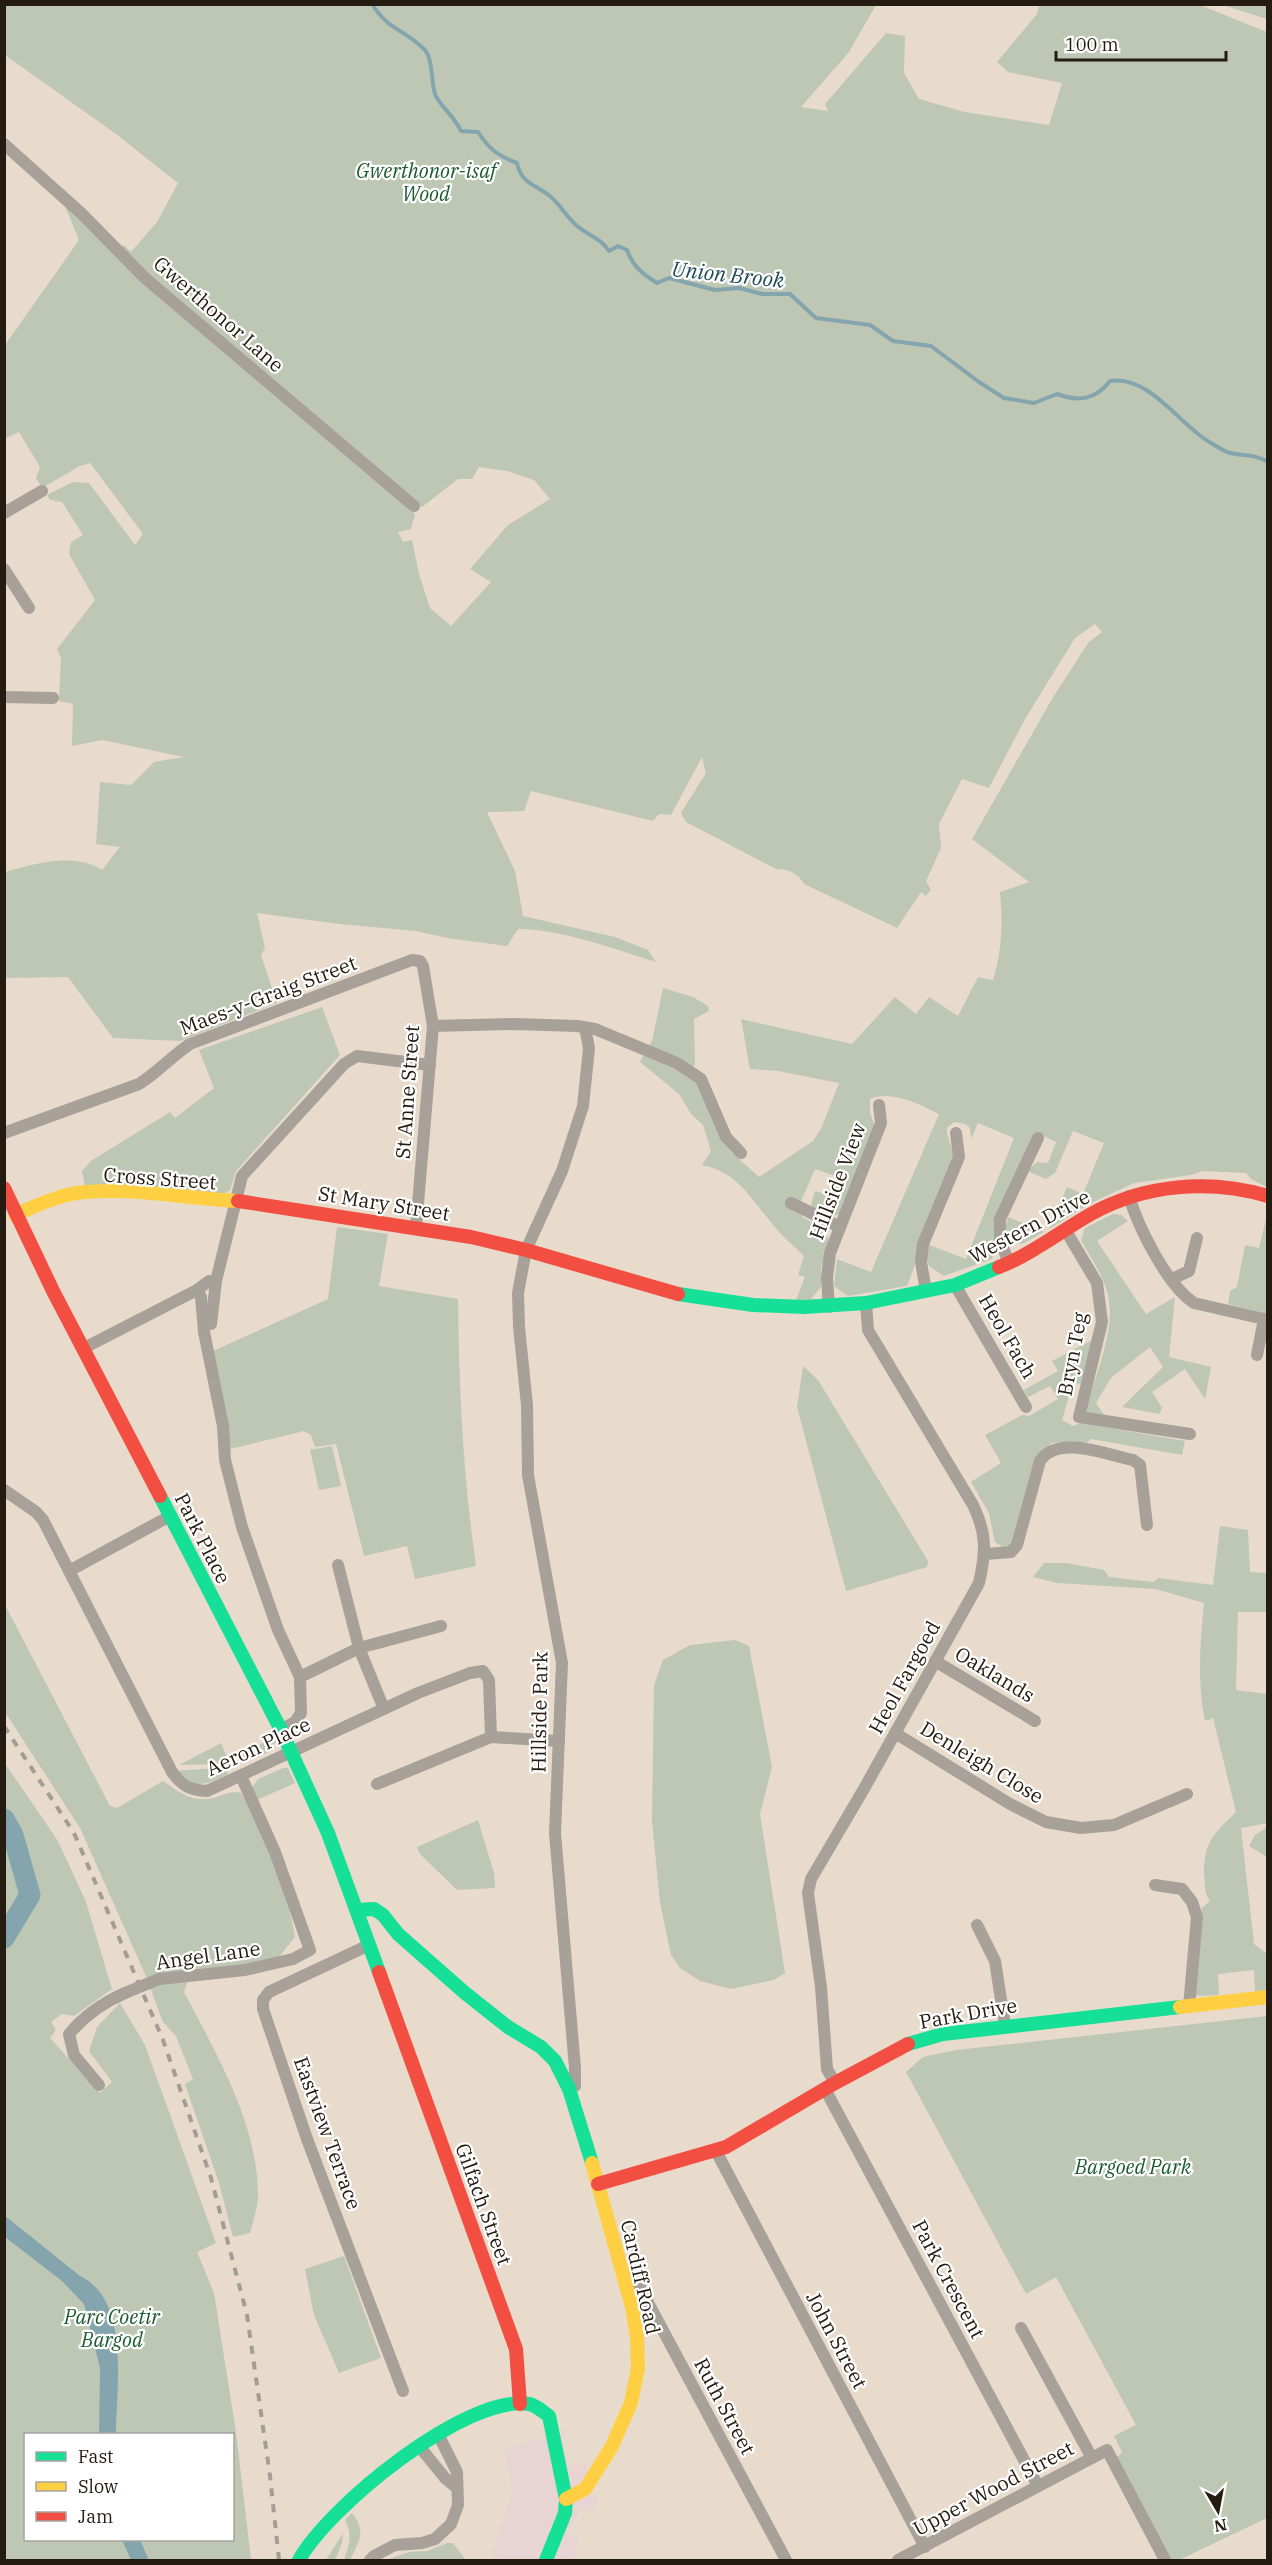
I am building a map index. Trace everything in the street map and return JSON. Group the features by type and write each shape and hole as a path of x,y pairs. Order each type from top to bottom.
{"street":[{"name":"Gwerthonor Lane","path":"4,144 81,213 145,278 414,506"},
{"path":"4,513 42,491"},
{"path":"4,569 29,608"},
{"path":"4,697 53,698"},
{"name":"Maes-y-Graig Street","path":"4,1133 139,1084 153,1076 176,1053 190,1044 412,960 420,961"},
{"name":"St Anne Street","path":"416,1227 433,1026 423,966 420,961"},
{"path":"433,1026 516,1024 577,1026 596,1029 677,1063 700,1079 726,1137 741,1153"},
{"name":"Hillside Park","path":"584,2137 569,2089 574,2086 575,2068 555,1833 562,1663 528,1475 527,1405 518,1293 526,1250 562,1171 583,1106 590,1048 585,1028"},
{"path":"210,1330 216,1281 242,1176 347,1063 357,1056 430,1065"},
{"name":"Hillside View","path":"829,1307 827,1278 830,1253 881,1123 879,1105"},
{"path":"926,1291 921,1262 923,1244 959,1157 956,1134"},
{"path":"1009,1263 1000,1240 1000,1219 1038,1138"},
{"name":"Western Drive","path":"526,1250 678,1294 753,1305 829,1307 866,1303 955,1285 1009,1263 1093,1213 1129,1196 1165,1187 1209,1186 1240,1188 1268,1196"},
{"name":"Park Place","path":"4,1188 15,1215 281,1730 328,1833 358,1910"},
{"name":"Cross Street","path":"15,1215 61,1197 110,1191 234,1202"},
{"path":"1129,1196 1135,1219 1184,1296 1194,1303 1264,1319 1257,1354"},
{"name":"St Mary Street","path":"234,1202 250,1202 416,1227 526,1250"},
{"path":"791,1203 840,1227"},
{"name":"Bryn Teg","path":"1066,1231 1097,1283 1102,1322 1079,1417 1190,1434"},
{"path":"1172,1279 1189,1271 1197,1238"},
{"path":"84,1348 197,1290 209,1281"},
{"name":"Heol Fach","path":"955,1285 1026,1407"},
{"path":"197,1290 201,1297 204,1332 223,1426 225,1460 242,1527 278,1630 300,1677 301,1713 295,1722 281,1730"},
{"name":"Heol Fargoed","path":"830,2086 821,1987 808,1893 811,1879 979,1582 986,1554 981,1521 973,1505 868,1330 866,1303"},
{"path":"986,1554 1011,1552 1017,1545 1040,1461 1046,1452 1057,1447 1068,1446 1101,1453 1133,1460 1140,1465 1147,1525"},
{"name":"Aeron Place","path":"4,1490 36,1512 43,1520 172,1772 181,1785 194,1790 207,1791 470,1672 483,1671 489,1680 491,1737"},
{"path":"69,1571 170,1516"},
{"path":"338,1565 358,1648 384,1709"},
{"path":"300,1677 358,1648 441,1626"},
{"name":"Oaklands","path":"935,1661 1035,1720"},
{"name":"Denleigh Close","path":"895,1733 1010,1804 1046,1822 1081,1828 1114,1825 1186,1794"},
{"path":"377,1784 491,1737 559,1741"},
{"name":"Angel Lane","path":"99,2085 74,2055 69,2034 83,2018 108,2001 159,1979 175,1976 227,1974 264,1967 293,1959 310,1950 275,1852 241,1776"},
{"path":"1155,1886 1182,1890 1192,1902 1197,1917 1189,2006"},
{"path":"358,1910 374,1909 383,1915 398,1934 465,1993 508,2026 541,2047 555,2061 569,2089"},
{"name":"Gilfach Street","path":"358,1910 516,2349 520,2404"},
{"path":"977,1925 995,1961 1005,2025"},
{"path":"369,1944 386,1934 398,1934"},
{"name":"Eastview Terrace","path":"369,1944 269,1992 263,2000 263,2009 307,2139 403,2391"},
{"name":"Park Drive","path":"598,2184 726,2147 830,2086 908,2044 943,2034 1005,2025 1268,1997"},
{"name":"Park Crescent","path":"830,2086 1038,2486"},
{"name":"Cardiff Road","path":"566,2499 582,2493 612,2446 624,2423 636,2380 637,2339 625,2279 584,2137"},
{"name":"John Street","path":"716,2151 925,2547"},
{"name":"Ruth Street","path":"625,2279 631,2277 638,2282 786,2560"},
{"path":"1021,2328 1092,2458"},
{"path":"299,2560 318,2531 341,2507 372,2480 419,2446 465,2420 500,2407 520,2404 538,2406 544,2409 549,2416 566,2499 564,2513 546,2560"},
{"path":"370,2560 395,2545 422,2543 435,2539 454,2518 458,2505 457,2472 438,2434"},
{"path":"419,2446 445,2478 456,2487"},
{"name":"Upper Wood Street","path":"898,2560 1107,2450 1165,2560"}],"shaded area":[{"path":"564,2430 564,2450 568,2466 586,2464 591,2494 600,2497 592,2511 581,2509 567,2532 580,2537 575,2560 504,2560 491,2555 513,2490 504,2452"}],"green space":[{"name":"Gwerthonor-isaf Wood","path":"4,5 876,5 849,52 801,107 828,111 825,104 886,33 905,36 904,73 919,99 965,112 1049,125 1062,83 1008,72 997,62 1037,14 1039,5 1200,5 1267,32 1267,1187 1251,1179 1246,1173 1202,1171 1191,1175 1134,1183 1087,1205 1049,1229 1067,1187 1083,1194 1104,1143 1073,1131 1055,1173 1046,1179 1027,1171 1037,1162 1048,1163 1056,1142 1035,1132 996,1220 996,1244 992,1259 944,1276 929,1266 926,1256 929,1245 966,1259 1014,1138 978,1123 971,1139 970,1128 965,1124 954,1122 947,1128 954,1159 907,1286 848,1296 834,1286 837,1259 871,1272 939,1114 905,1099 878,1097 870,1099 870,1113 876,1130 843,1212 830,1216 810,1208 815,1191 827,1195 835,1176 815,1169 801,1201 802,1217 823,1228 830,1242 821,1267 821,1287 810,1300 796,1300 805,1277 798,1275 804,1256 777,1230 735,1180 714,1168 702,1165 711,1151 703,1125 691,1114 679,1094 640,1062 652,1041 663,988 693,997 708,1006 709,1011 694,1019 695,1065 683,1074 698,1083 730,1151 759,1177 813,1141 821,1129 839,1083 778,1071 750,1069 741,1019 852,1044 895,997 916,1014 929,997 958,1016 978,977 993,980 1001,936 1000,892 1029,882 972,839 1052,699 1088,643 1102,632 1095,624 1075,638 1025,719 989,788 962,779 939,824 941,848 926,881 931,890 926,896 921,892 897,928 804,884 792,872 776,869 686,822 681,813 706,773 702,757 671,815 659,814 653,821 531,791 524,811 487,812 515,871 523,916 615,937 648,950 656,962 550,932 518,929 507,946 447,938 416,931 257,913 265,948 261,955 277,1003 180,1041 113,1038 68,977 6,978 4,971 5,872 54,861 79,862 102,870 120,847 96,844 100,782 131,785 154,762 184,757 102,740 72,746 73,704 59,701 61,658 57,649 95,600 69,554 71,542 83,535 62,502 50,500 47,495 73,482 89,483 135,545 143,534 90,463 80,466 42,488 36,478 40,467 19,432 4,439 5,345 79,240 64,204 114,253 124,245 131,252 157,222 178,183 116,134 5,55","holes":["225,341 422,507 458,479 472,479 479,467 507,471 534,480 550,499 508,525 470,569 491,582 451,626 430,608 419,574 412,540 403,542 398,532 411,529 415,514"]},
{"path":"1223,5 1267,5 1267,19"},
{"path":"322,1007 340,1055 236,1171 230,1190 218,1197 85,1187 82,1171 91,1161 170,1112 175,1118 214,1088 199,1050"},
{"path":"1113,1214 1121,1215 1128,1221 1097,1241 1146,1314 1175,1297 1169,1357 1211,1367 1205,1399 1185,1369 1152,1392 1162,1408 1159,1414 1122,1407 1163,1367 1150,1347 1111,1378 1096,1403 1106,1418 1088,1415 1086,1410 1107,1338 1110,1309 1103,1281 1081,1240 1085,1228"},
{"path":"1267,1215 1267,1314 1228,1304 1230,1291 1237,1287 1245,1245 1259,1248"},
{"path":"1008,1217 1044,1232 1022,1244 1006,1239"},
{"path":"337,1227 388,1234 379,1286 458,1299 462,1433 476,1566 415,1579 407,1546 364,1556 336,1444 315,1447 311,1435 304,1431 230,1449 213,1351 328,1299"},
{"path":"1096,1338 1082,1383 1072,1385 1062,1420 1073,1426 1081,1423 1185,1441 1182,1455 1091,1439 1083,1446 1065,1442 1051,1443 1040,1456 1015,1544 1003,1547 995,1542 989,1513 971,1482 1001,1463 985,1435 1022,1415 1029,1416 1058,1399 1050,1386 1028,1397 1024,1390 1058,1371 1052,1361"},
{"path":"803,1366 818,1380 928,1561 927,1567 846,1591 797,1407"},
{"path":"332,1446 341,1486 319,1490 310,1450"},
{"path":"1220,1526 1248,1530 1250,1572 1267,1573 1267,1612 1238,1612 1236,1690 1267,1694 1268,1823 1241,1828 1254,1944 1267,1954 1267,1990 1255,1993 1254,1970 1218,1974 1219,1995 1193,1996 1202,1908 1210,1901 1204,1873 1206,1853 1216,1833 1236,1812 1213,1718 1205,1721 1202,1706 1200,1662 1204,1603 1155,1589 1057,1583 1033,1577 1044,1563 1066,1563 1104,1570 1109,1577 1153,1582 1158,1578 1213,1585"},
{"path":"4,1603 110,1806 117,1808 163,1781 181,1793 194,1798 209,1799 232,1792 241,1793 258,1823 274,1862 295,1937 278,1958 246,1965 192,1969 184,1992 222,2065 243,2116 251,2143 258,2196 250,2233 233,2237 219,2183 185,2084 193,2079 176,2036 163,2022 145,1974 80,1828 5,1712"},
{"path":"735,1640 749,1646 772,1767 760,1814 785,1973 774,1980 731,1989 700,1981 680,1968 671,1955 660,1903 652,1821 654,1685 663,1660 690,1645"},
{"path":"273,1737 277,1745 275,1743 270,1746 269,1752 247,1760 241,1755"},
{"path":"221,1743 230,1764 179,1765"},
{"name":"Parc Coetir Bargod","path":"4,1762 58,1841 86,1902 112,1989 74,2016 62,2014 51,2022 56,2030 50,2038 100,2093 112,2082 89,2051 97,2027 120,2003 145,2045 216,2243 197,2252 214,2293 236,2432 251,2560 5,2560"},
{"path":"230,1767 227,1775 200,1784 190,1781 176,1771"},
{"path":"288,1768 295,1783 257,1800 252,1788 258,1779"},
{"path":"478,1820 494,1873 495,1888 457,1890 420,1854 417,1847"},
{"path":"1267,1827 1267,1857 1249,1846 1255,1835"},
{"name":"Bargoed Park","path":"1267,2016 1267,2518 1179,2560 1169,2560 1117,2457 1122,2452 1114,2436 1136,2425 1056,2277 1026,2294 906,2072 923,2057 956,2050"},
{"path":"344,2256 381,2358 339,2373 314,2315 305,2269"},
{"path":"352,2513 357,2520 360,2536 350,2560 344,2560 350,2535 345,2520"},
{"path":"343,2533 342,2543 335,2560 326,2560"},
{"path":"453,2543 466,2560 386,2560 409,2552 427,2551"}],"water":[{"path":"4,2215 96,2288 107,2304 114,2324 117,2347 116,2433 99,2433 100,2368 84,2304 62,2281 5,2237"},
{"path":"122,2541 140,2541 149,2560 131,2560"}],"waterway":[{"name":"Union Brook","path":"372,4 384,20 417,42 427,53 435,94 461,131 478,132 494,151 517,163 526,180 551,197 580,229 602,243 609,251 618,246 627,250 639,270 657,283 669,278 715,290 739,288 762,294 790,294 816,318 870,325 893,341 931,346 1004,398 1034,403 1057,394 1072,398 1086,398 1098,392 1110,381 1125,381 1151,393 1199,435 1221,449 1257,457 1268,462"},
{"path":"4,1819 13,1835 30,1895 4,1938"}],"railway":[{"path":"4,1726 74,1833 163,2040 211,2178 247,2315 270,2476 279,2560"}],"traffic: fast":[{"path":"678,1294 753,1305 804,1307 866,1303 955,1285 999,1267"},
{"path":"160,1496 281,1730 328,1833 379,1972"},
{"path":"358,1910 374,1909 383,1915 398,1934 465,1993 508,2027 541,2047 555,2061 569,2089 592,2163"},
{"path":"908,2044 943,2034 1180,2007"},
{"path":"299,2560 338,2512 401,2458 436,2435 471,2417 502,2406 529,2404 549,2416 566,2499 565,2513 546,2560"}],"traffic: slow":[{"path":"15,1215 56,1198 91,1192 133,1192 238,1201"},
{"path":"1180,2007 1268,1997"},
{"path":"566,2499 585,2489 611,2448 631,2403 638,2368 637,2337 632,2307 592,2163"}],"traffic: jam":[{"path":"999,1267 1035,1249 1091,1214 1133,1196 1178,1187 1200,1186 1223,1187 1268,1196"},
{"path":"4,1188 53,1291 160,1496"},
{"path":"238,1201 471,1237 526,1250 678,1294"},
{"path":"379,1972 516,2349 520,2404"},
{"path":"598,2184 726,2147 835,2083 908,2044"}]}
